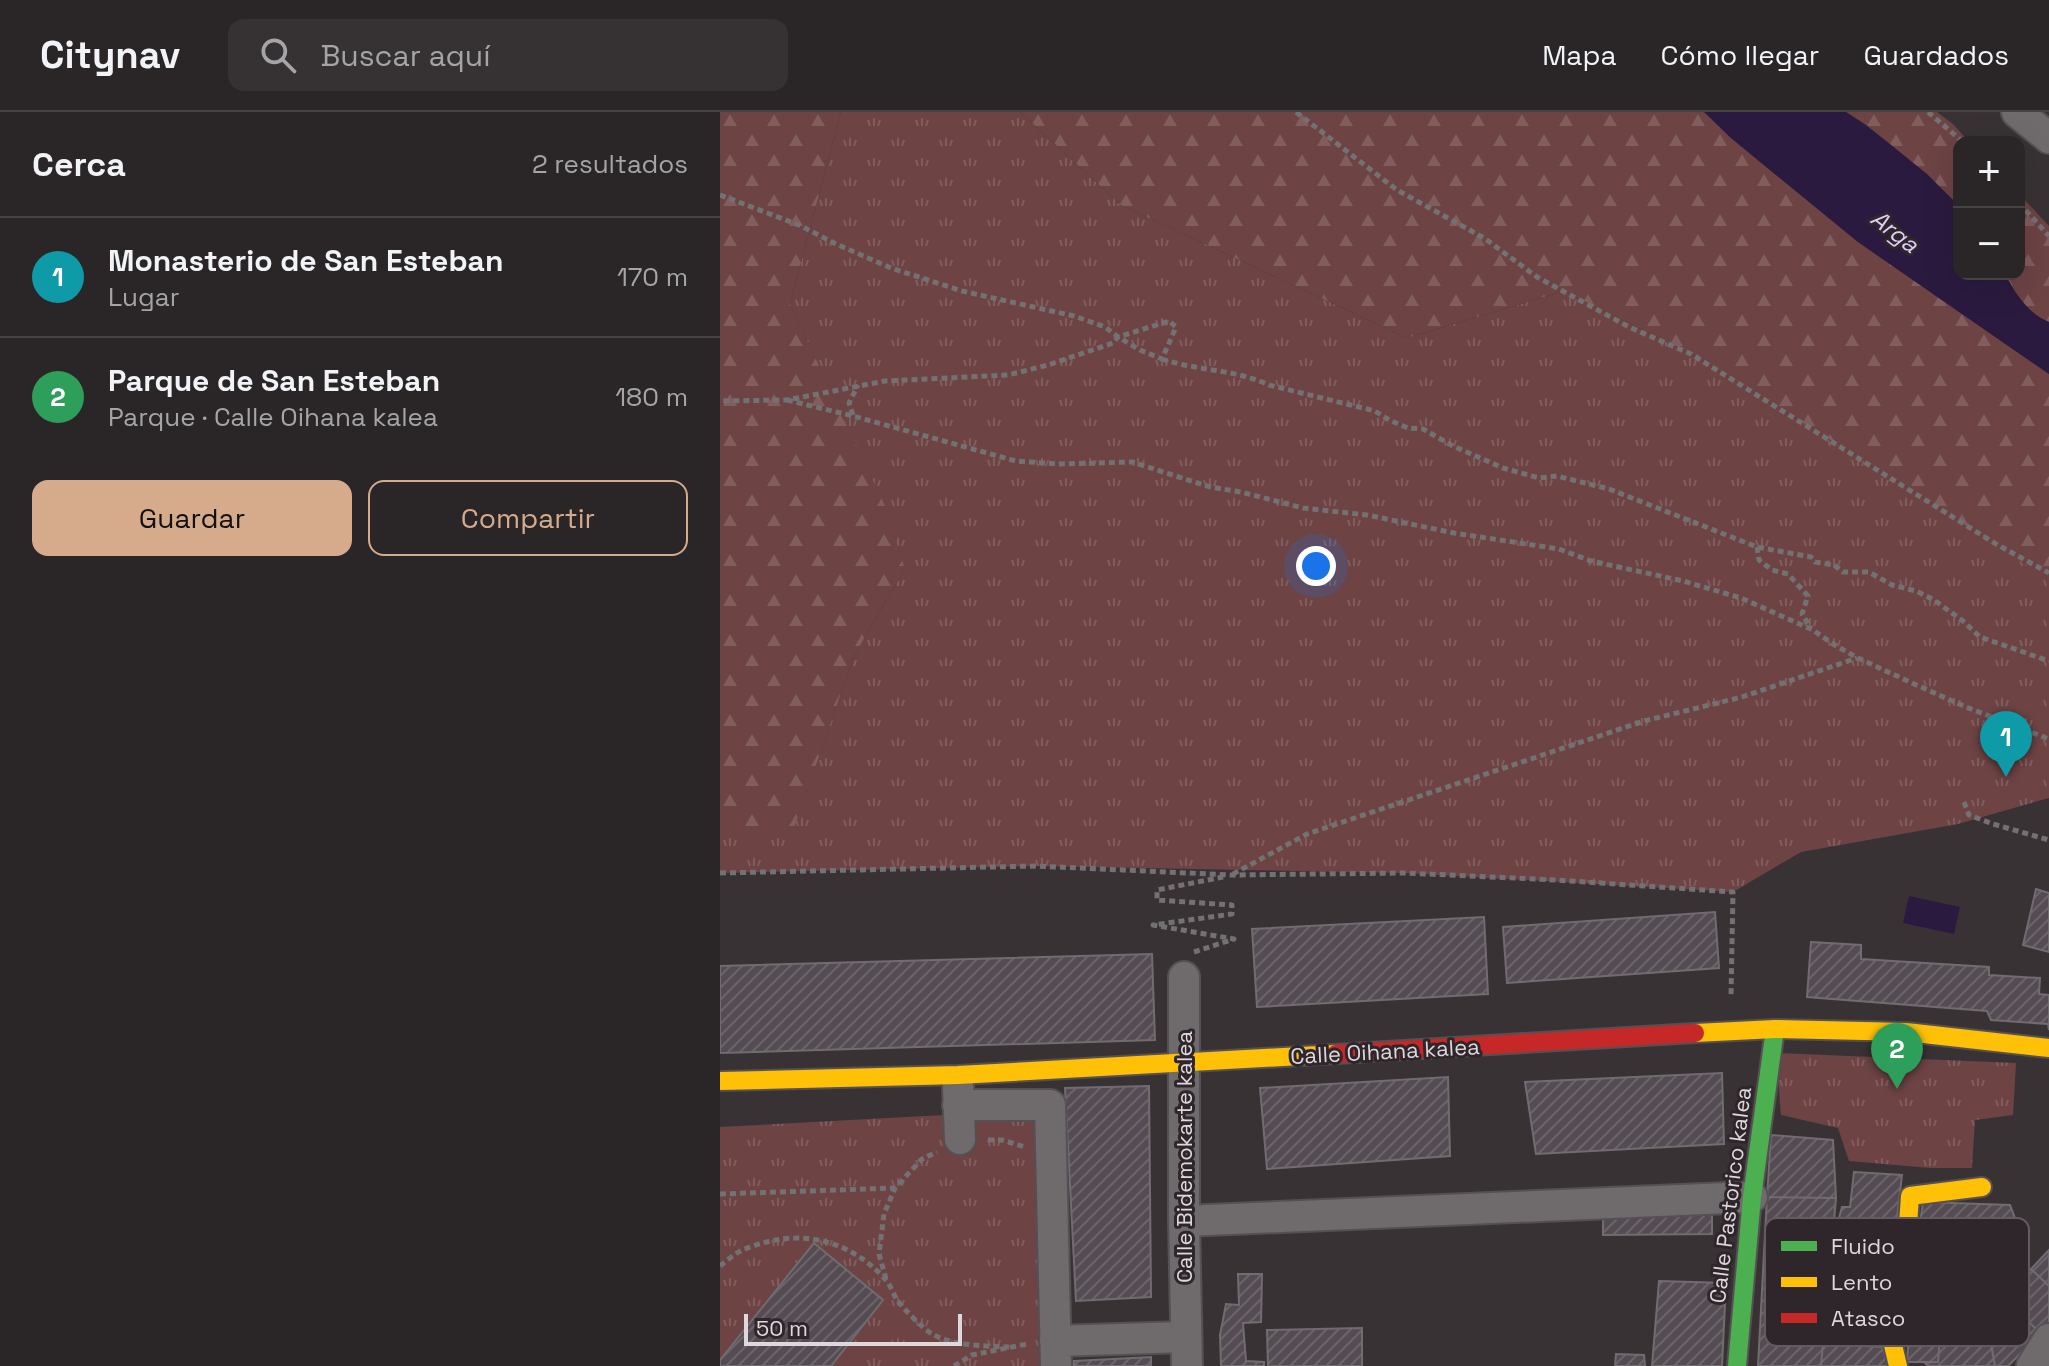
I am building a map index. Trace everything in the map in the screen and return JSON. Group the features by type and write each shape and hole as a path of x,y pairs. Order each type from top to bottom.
{"street":[{"path":"2017,112 2049,138"},
{"name":"Calle Bidemokarte kalea","path":"1056,1353 1186,1352 1183,966"},
{"name":"Calle Oihana kalea","path":"720,1081 958,1090 1183,1063 1775,1029 1906,1032 2049,1048"},
{"name":"Calle Pastorico kalea","path":"1737,1366 1752,1197 1775,1029"},
{"path":"960,1139 958,1090 1050,1105 1056,1353"},
{"path":"1908,1218 1910,1196 1982,1187"},
{"path":"1184,1221 1752,1197"},
{"path":"2032,1366 2049,1339"},
{"path":"1893,1346 1898,1366"}],"path":[{"path":"1296,112 1397,190 1484,238 1537,277 1629,327 1691,354 1996,544 2049,573"},
{"path":"1928,112 1956,136"},
{"path":"720,195 799,225 891,268 962,291 1074,316 1105,327 1140,350 1175,364 1257,379 1269,385 1375,411 1408,428 1423,429 1503,468 1539,478 1557,476 1609,489 1757,547 1811,557 1815,562 1834,565 1843,572 1869,572 1892,585 1916,591 1934,600 1980,637 2049,661"},
{"path":"2024,208 2049,236"},
{"path":"720,401 787,400 885,381 1008,375 1048,365 1169,321 1176,327 1162,359"},
{"path":"853,416 849,403 858,385"},
{"path":"787,400 1016,461 1058,464 1132,462 1210,487 1303,508 1367,515 1454,533 1559,549 1591,561 1683,581 1741,598 1813,630 1858,658 1966,707 2049,739"},
{"path":"1757,547 1759,560 1772,570 1788,574 1808,596 1802,614 1813,630"},
{"path":"1183,966 1234,939 1153,925 1232,914 1232,905 1157,900 1157,890 1231,875 1307,834 1644,721 1742,697 1858,658"},
{"path":"1964,802 1969,815 2049,840"},
{"path":"720,873 1036,866 1231,875 1406,873 1733,892 1730,1032"},
{"path":"1010,1347 968,1345 931,1334 899,1303 886,1280 879,1254 884,1214 895,1188 922,1159 960,1139 1002,1140 1050,1155"},
{"path":"720,1194 895,1188"},
{"path":"720,1266 743,1250 777,1239 803,1237 830,1242 857,1255 886,1280"},
{"path":"954,1366 972,1355 1037,1341 1056,1353"}],"green space":[{"path":"720,112 841,112 790,304 886,508 905,569 854,656 794,828 720,828"},
{"path":"841,112 1020,112 1121,205 1407,338 1564,291 1691,354 2049,579 2049,798 1958,824 1801,852 1733,892 1406,873 1036,866 720,873 720,828 794,827 854,656 905,569 885,508 790,304"},
{"path":"1020,112 1705,112 1731,138 1858,242 2049,374 2049,580 1910,489 1691,354 1564,291 1407,338 1121,205"},
{"path":"1846,112 1937,112 1954,125 1964,136 1953,136 1953,200 1905,156"},
{"path":"2025,200 2049,226 2049,322 2028,308 2009,280 2025,280"},
{"path":"1776,1053 2016,1063 2013,1115 1975,1120 1972,1168 1849,1161 1838,1128 1781,1115"},
{"path":"1036,1110 1044,1366 720,1366 720,1127"}],"water":[{"name":"Arga","path":"1704,112 1846,112 1866,125 1927,174 1953,200 1953,280 2009,280 2028,308 2049,322 2049,374 1858,242 1731,138"},
{"path":"1909,896 1960,907 1954,934 1903,923"}],"building":[{"path":"2036,889 2049,893 2049,952 2023,945"},
{"path":"1715,912 1719,968 1507,983 1503,927"},
{"path":"1484,917 1488,994 1257,1007 1252,929"},
{"path":"1811,942 1861,945 1861,959 1989,967 1989,975 2040,978 2039,994 2049,995 2049,1030 2048,1024 1991,1020 1987,1011 1807,997"},
{"path":"1152,954 1155,1040 720,1053 720,966"},
{"path":"1722,1073 1724,1144 1536,1154 1525,1082"},
{"path":"1448,1077 1450,1156 1267,1169 1260,1088"},
{"path":"1149,1086 1151,1297 1076,1301 1065,1088"},
{"path":"1771,1135 1833,1140 1836,1198 1767,1197"},
{"path":"1854,1172 1902,1175 1897,1218 1839,1218 1842,1207 1850,1207"},
{"path":"1767,1197 1836,1198 1834,1218 1766,1218"},
{"path":"1923,1202 2010,1205 2015,1218 1921,1218"},
{"path":"1712,1213 1712,1234 1603,1235 1603,1217"},
{"path":"1765,1235 1765,1346 1823,1346 1821,1366 1758,1366"},
{"path":"814,1243 883,1300 831,1366 720,1366 720,1360"},
{"path":"2049,1250 2049,1286 2031,1269"},
{"path":"2031,1269 2049,1286 2049,1323 2041,1333 2029,1323"},
{"path":"1238,1274 1262,1274 1261,1322 1243,1323 1246,1361 1264,1362 1264,1366 1221,1366 1220,1335 1226,1304 1239,1305"},
{"path":"1659,1281 1726,1283 1722,1366 1652,1366"},
{"path":"2029,1323 2041,1333 2029,1345"},
{"path":"1362,1328 1362,1366 1268,1366 1267,1330"},
{"path":"1823,1346 1862,1346 1882,1347 1889,1366 1821,1366"},
{"path":"1908,1346 1939,1346 1938,1362 1907,1362"},
{"path":"1939,1346 1991,1346 1995,1366 1928,1366 1924,1362 1938,1362"},
{"path":"1992,1346 2028,1346 2008,1366 1995,1366"},
{"path":"1616,1354 1644,1355 1645,1366 1615,1366"},
{"path":"1151,1357 1151,1366 1074,1366 1074,1361"}],"traffic: fast":[{"path":"1737,1366 1752,1197 1775,1029"}],"traffic: slow":[{"path":"1695,1033 1775,1029 1906,1032 2049,1048"},
{"path":"720,1081 958,1075 1336,1054"},
{"path":"1908,1218 1910,1196 1982,1187"},
{"path":"1893,1346 1898,1366"}],"traffic: jam":[{"path":"1336,1054 1695,1033"}],"place":[{"name":"Monasterio de San Esteban","path":"2006,777"},
{"name":"Parque de San Esteban","path":"1897,1089"}]}
